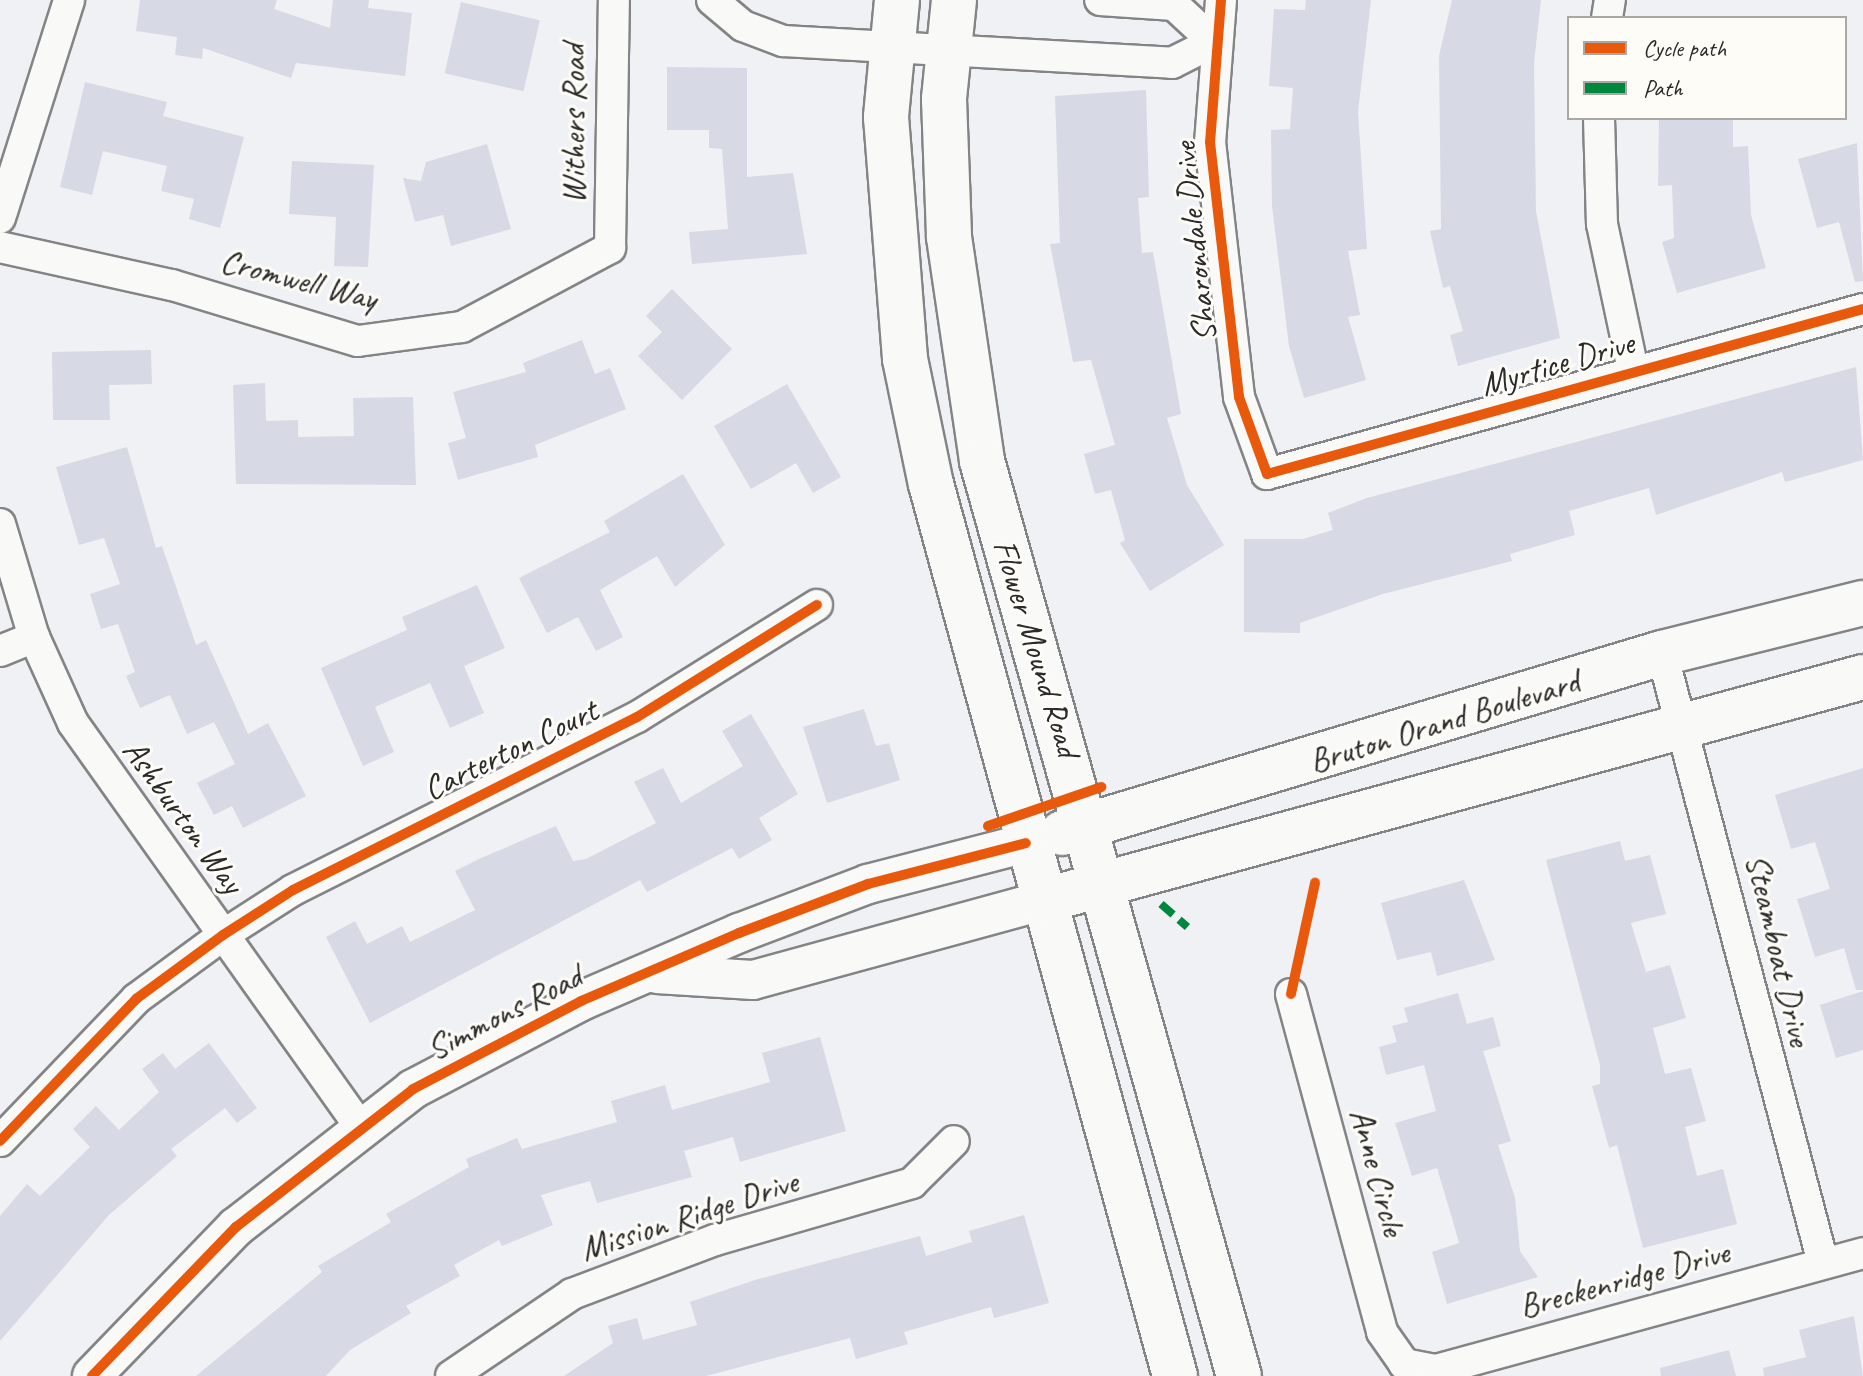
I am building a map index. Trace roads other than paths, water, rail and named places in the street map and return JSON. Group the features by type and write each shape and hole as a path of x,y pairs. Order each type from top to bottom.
{"main road":[{"name":"Flower Mound Road","path":"897,0 890,47 891,241 905,359 1026,843 1175,1376"},
{"name":"Flower Mound Road","path":"954,0 948,51 947,193 959,340 982,461 1089,826 1239,1376"},
{"name":"Bruton Orand Boulevard","path":"1026,843 1662,653 1863,603"},
{"name":"Bruton Orand Boulevard","path":"1042,901 1863,677"}],"street":[{"path":"0,218 69,0"},
{"name":"Withers Road","path":"610,248 614,0"},
{"path":"712,0 743,26 783,41 1172,63 1214,42 1174,5 1100,0"},
{"name":"Sharondale Drive","path":"1221,0 1214,42 1210,142 1239,397 1267,474"},
{"path":"1599,120 1602,224 1633,370"},
{"name":"Cromwell Way","path":"0,247 172,285 358,341 462,327 610,248"},
{"name":"Myrtice Drive","path":"1267,474 1633,370 1863,309"},
{"name":"Ashburton Way","path":"0,524 34,637 103,771 359,1126"},
{"name":"Carterton Court","path":"0,1141 136,999 223,935 293,890 637,717 817,605"},
{"path":"0,651 34,637"},
{"name":"Steamboat Drive","path":"1662,653 1823,1263"},
{"name":"Simmons Road","path":"92,1376 236,1227 359,1126 581,1001 654,974 868,884 1026,843"},
{"name":"Simmons Road","path":"654,974 753,980 1042,901"},
{"name":"Anne Circle","path":"1291,994 1382,1332 1404,1364"},
{"name":"Mission Ridge Drive","path":"457,1374 572,1294 715,1240 912,1183 954,1141"},
{"name":"Breckenridge Drive","path":"1404,1364 1436,1370 1863,1253"}]}
